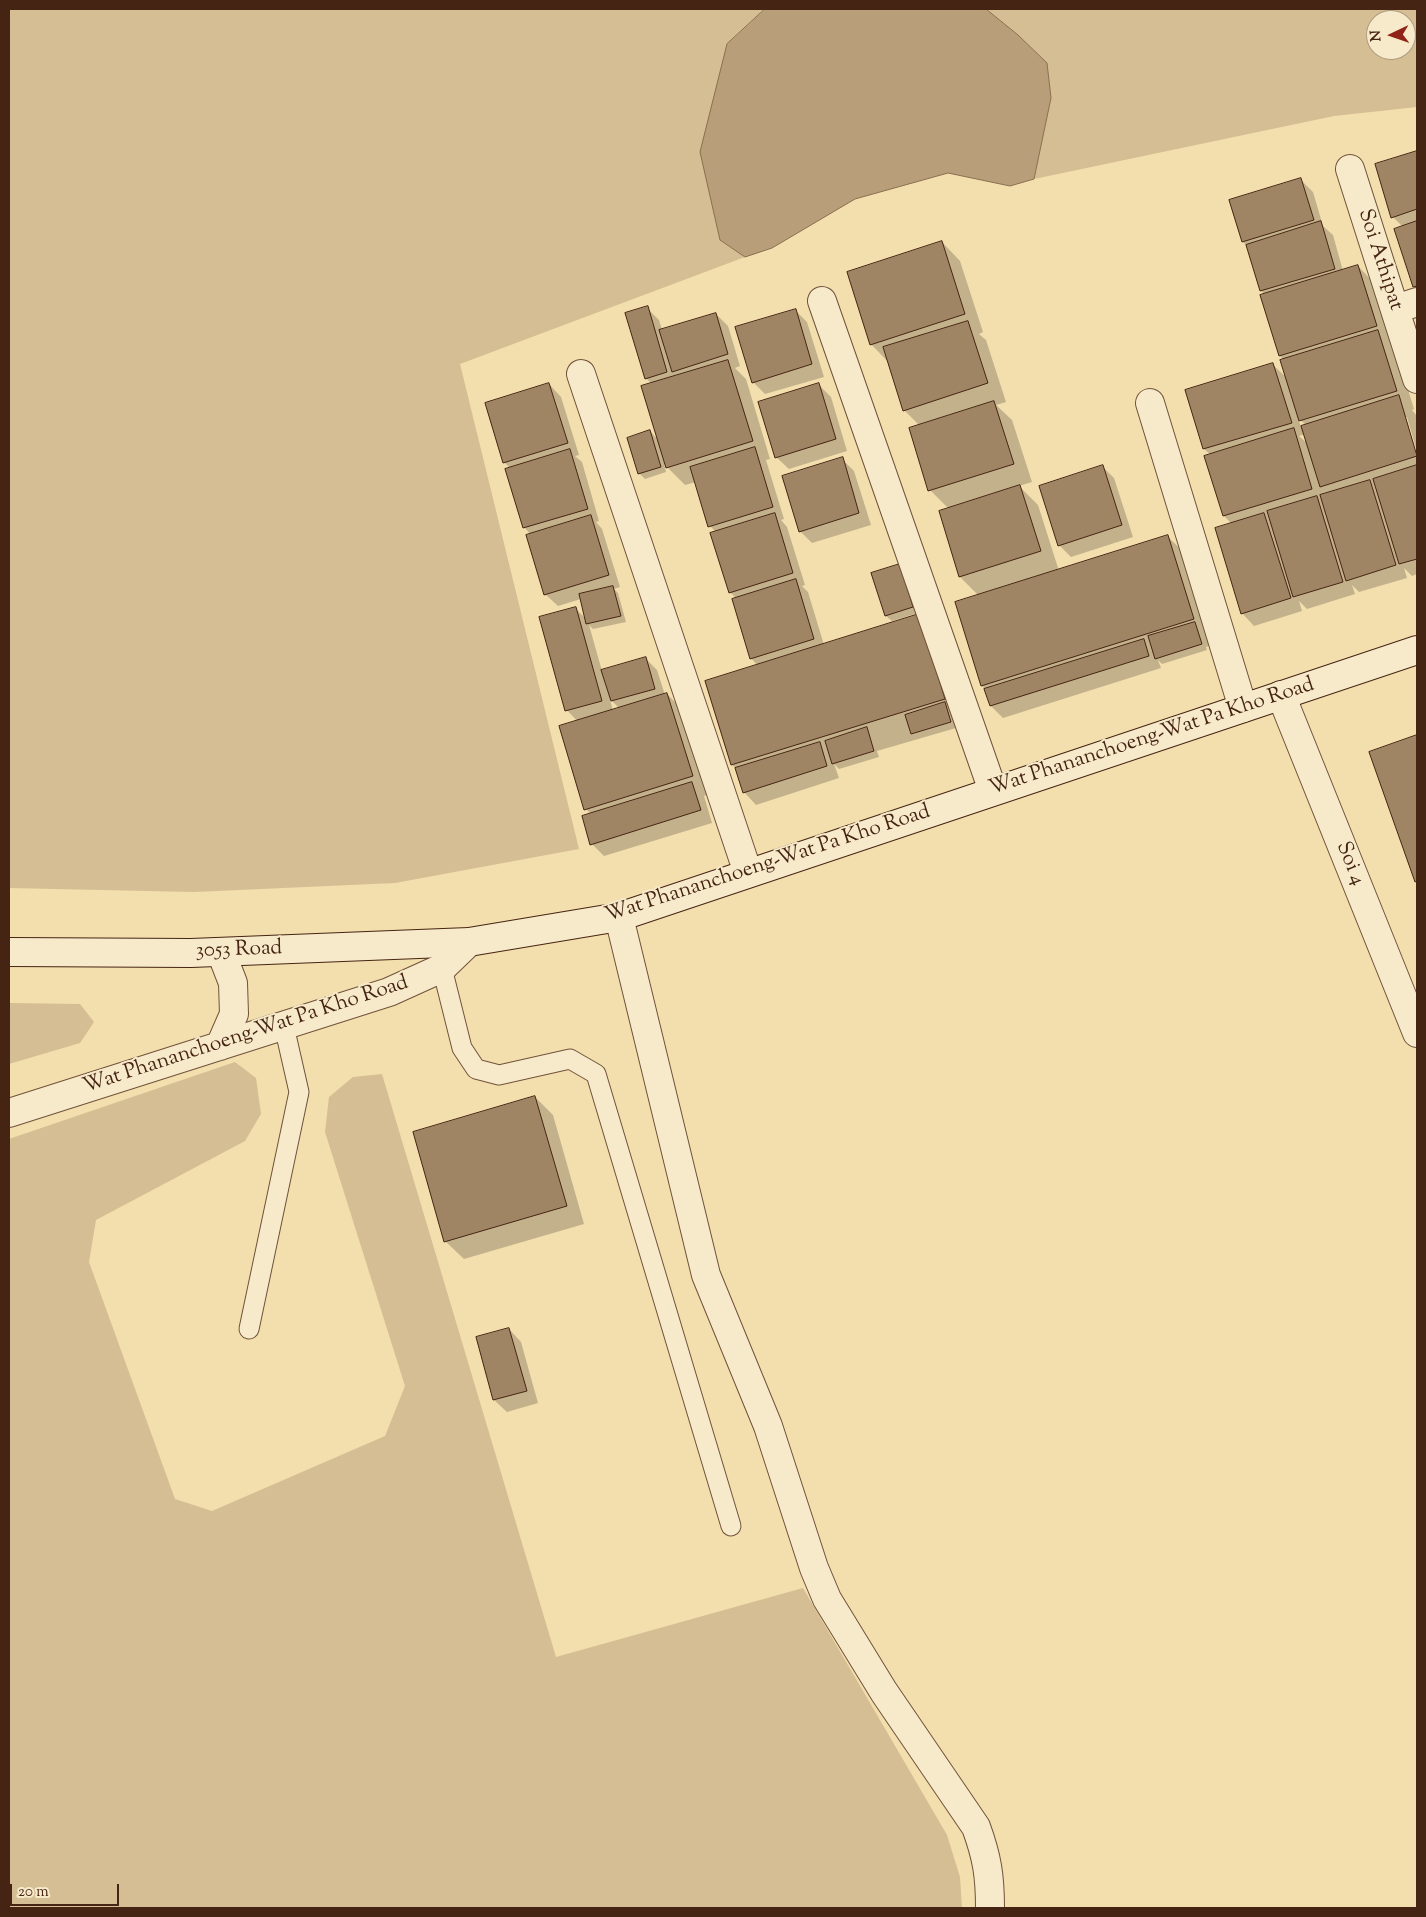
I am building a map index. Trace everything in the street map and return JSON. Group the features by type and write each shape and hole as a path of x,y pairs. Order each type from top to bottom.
{"street":[{"name":"Soi Athipat","path":"1350,169 1406,306 1417,379"},
{"path":"822,301 994,791"},
{"path":"582,374 748,873"},
{"path":"1150,403 1243,708"},
{"name":"Wat Phananchoeng-Wat Pa Kho Road","path":"9,1114 389,992 442,968 469,942 619,917 1417,650"},
{"name":"Soi 4","path":"1281,695 1417,1033"},
{"path":"619,917 706,1275 768,1426 814,1568 827,1598 884,1692 976,1827 985,1850 990,1877 990,1908"},
{"name":"3053 Road","path":"9,952 191,953 469,942"},
{"path":"220,1046 234,1014 233,983 221,952"}],"lane":[{"path":"442,968 462,1048 476,1069 498,1075 570,1059 596,1074 731,1526"},
{"path":"249,1329 299,1092 284,1026"}],"shaded area":[{"path":"9,9 765,9 727,44 720,240 745,257 460,364 579,849 395,883 194,892 9,888"},
{"path":"765,9 986,9 1018,35 1047,63 1051,98 1034,179 1010,186 948,173 855,199 772,248 745,257 720,240 700,152 727,44"},
{"path":"986,9 1417,9 1417,107 1334,116 1034,179 1051,98 1047,63 1018,35"},
{"path":"9,1003 80,1004 94,1022 80,1043 9,1064"},
{"path":"235,1062 256,1078 261,1114 245,1141 96,1220 89,1262 175,1499 212,1511 385,1436 405,1386 325,1132 329,1097 353,1077 382,1074 556,1657 803,1588 947,1835 960,1877 962,1908 9,1908 9,1139"}],"building":[{"path":"1417,151 1417,209 1391,218 1375,164"},
{"path":"1301,178 1314,220 1242,242 1229,200"},
{"path":"1321,221 1335,269 1260,291 1246,245"},
{"path":"1417,221 1417,286 1413,287 1394,229"},
{"path":"942,241 965,314 870,345 847,272"},
{"path":"1358,265 1377,326 1279,356 1260,295"},
{"path":"648,306 667,372 645,379 625,313"},
{"path":"796,309 812,364 752,383 735,327"},
{"path":"716,313 728,354 672,372 659,330"},
{"path":"968,321 988,383 903,411 883,347"},
{"path":"1378,330 1397,391 1299,421 1280,360"},
{"path":"728,360 753,441 666,468 641,386"},
{"path":"1273,363 1292,423 1203,449 1185,390"},
{"path":"549,383 568,443 503,463 485,403"},
{"path":"819,383 836,439 775,458 758,402"},
{"path":"1399,395 1417,456 1320,487 1301,426"},
{"path":"994,401 1014,464 928,491 909,428"},
{"path":"1294,428 1312,489 1223,516 1204,456"},
{"path":"650,430 661,467 638,474 627,438"},
{"path":"755,447 773,507 708,527 690,467"},
{"path":"570,449 588,509 523,528 505,469"},
{"path":"843,457 859,513 799,532 782,476"},
{"path":"1103,465 1122,525 1058,546 1039,486"},
{"path":"1417,465 1417,559 1399,564 1373,479"},
{"path":"1370,480 1396,565 1346,581 1320,495"},
{"path":"1020,485 1041,551 959,577 939,511"},
{"path":"1317,496 1343,582 1293,597 1267,511"},
{"path":"775,513 793,573 729,593 710,533"},
{"path":"1264,513 1291,598 1241,614 1215,528"},
{"path":"591,515 609,575 544,595 526,535"},
{"path":"1168,535 1194,619 981,686 955,602"},
{"path":"900,564 913,607 885,616 871,573"},
{"path":"796,579 814,639 750,659 732,599"},
{"path":"613,586 621,616 586,624 579,594"},
{"path":"576,607 602,701 565,711 539,617"},
{"path":"919,614 945,699 731,765 705,681"},
{"path":"1195,622 1202,644 1155,659 1148,636"},
{"path":"1144,639 1149,656 990,706 984,689"},
{"path":"646,657 655,689 611,701 601,670"},
{"path":"667,693 693,776 584,810 559,726"},
{"path":"945,702 951,722 911,734 905,715"},
{"path":"867,727 874,751 832,764 825,741"},
{"path":"1417,735 1417,881 1415,882 1369,752"},
{"path":"820,742 827,766 743,793 735,768"},
{"path":"692,782 701,810 590,845 582,816"},
{"path":"535,1096 567,1206 444,1242 413,1132"},
{"path":"509,1328 527,1391 493,1400 476,1337"}]}
